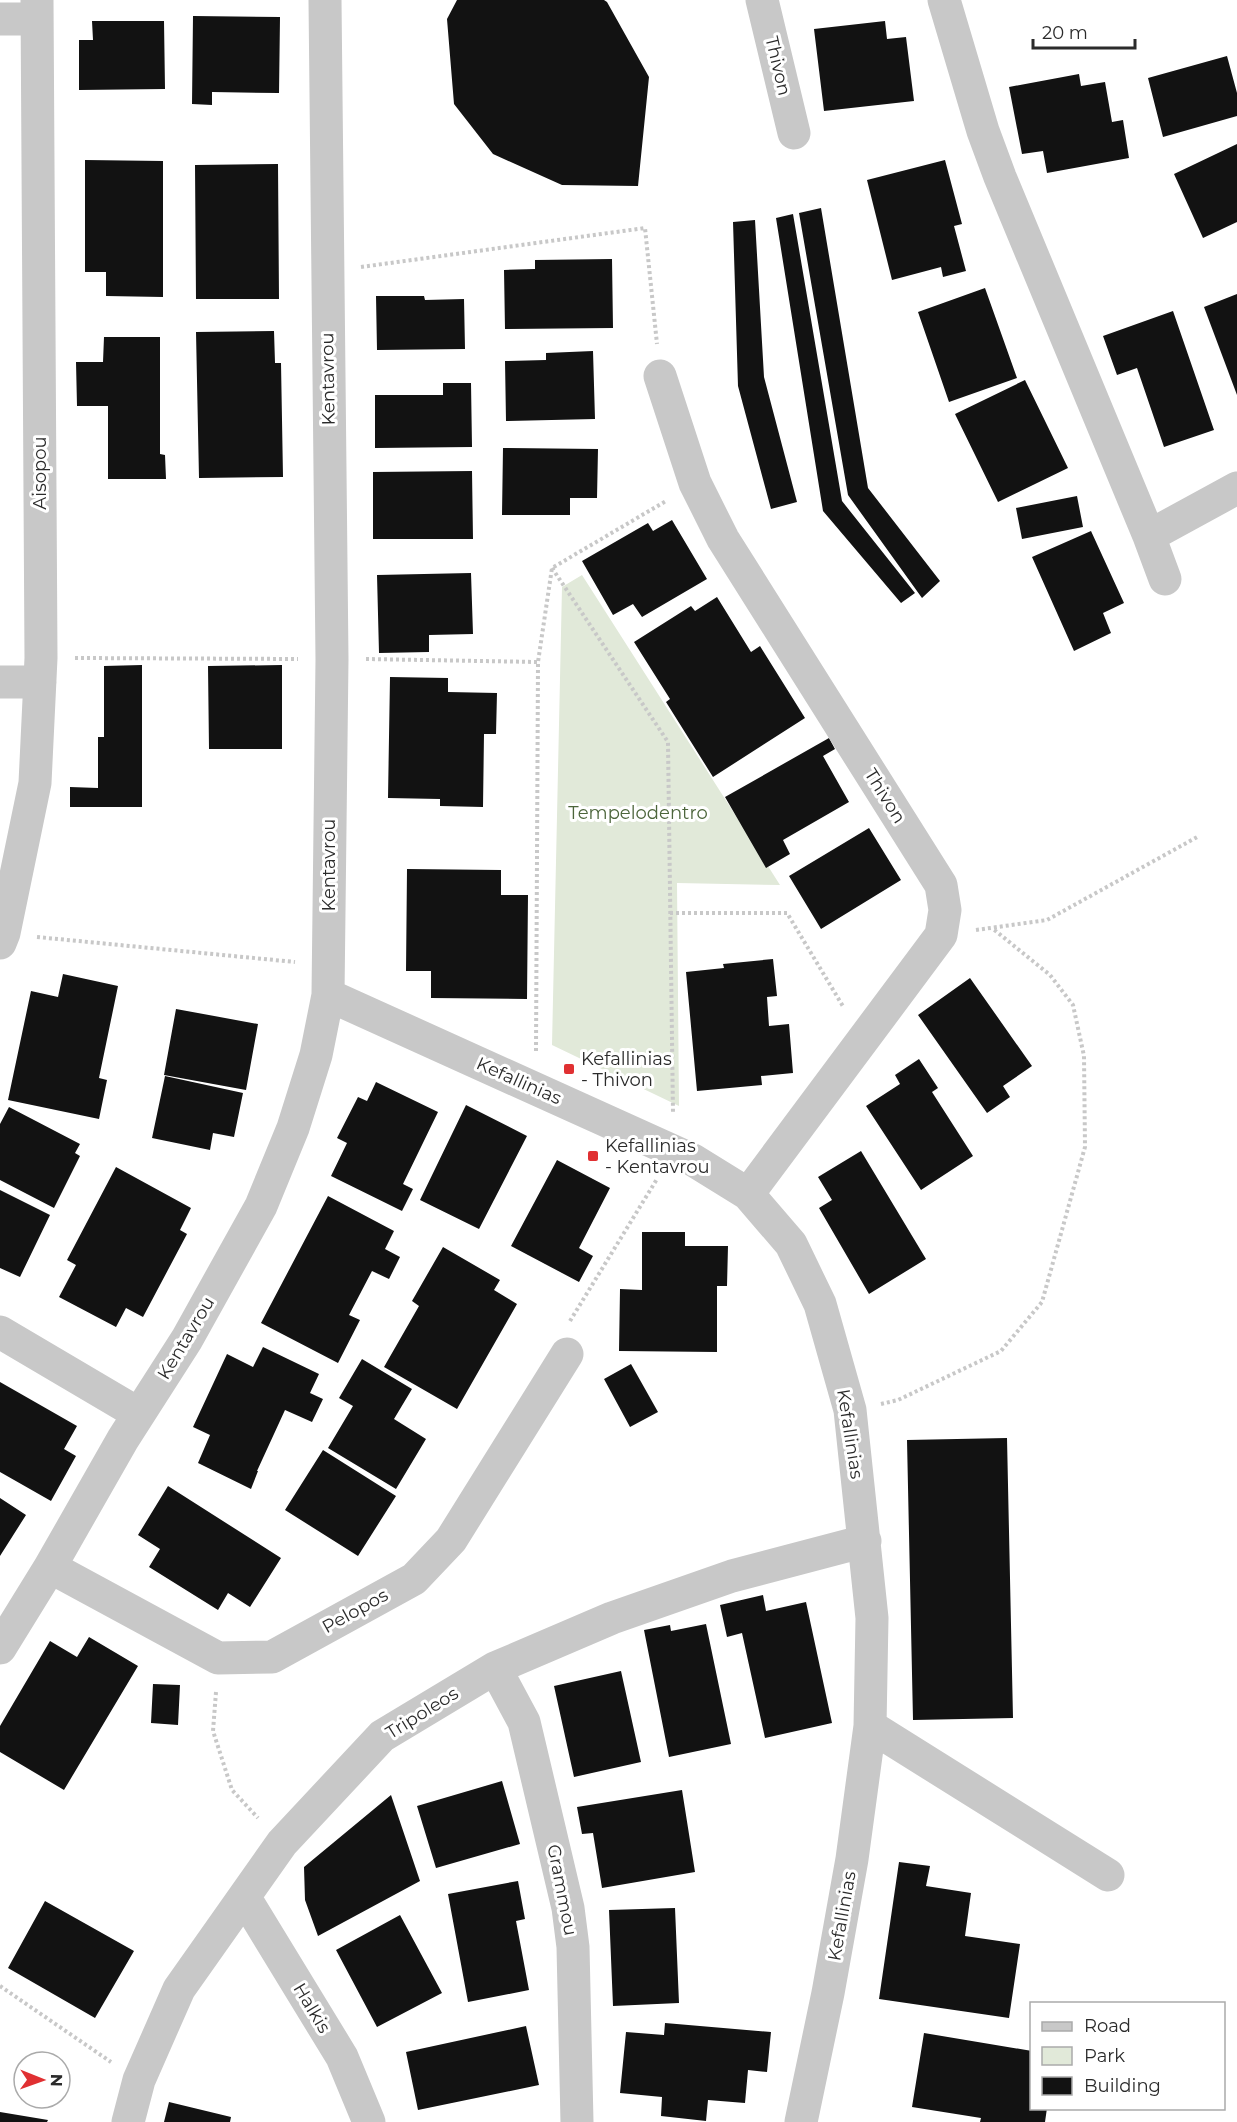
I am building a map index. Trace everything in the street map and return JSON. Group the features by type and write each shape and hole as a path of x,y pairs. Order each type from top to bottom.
{"street":[{"name":"Kentavrou","path":"0,1648 50,1568 139,1414 187,1339 261,1206 299,1107 316,1054 329,981 332,659 325,0"},
{"name":"Thivon","path":"762,0 794,133"},
{"path":"944,0 983,131 1000,177 1165,579"},
{"path":"0,19 36,10"},
{"name":"Aisopou","path":"2,938 35,783 41,670 36,10"},
{"name":"Thivon","path":"660,376 695,483 723,539 941,885 945,910 941,935"},
{"path":"1149,536 1237,488"},
{"path":"0,682 41,670"},
{"path":"748,1194 941,935"},
{"name":"Kefallinias","path":"329,981 536,1089 693,1160 748,1194 791,1244 820,1304 850,1410 872,1617 870,1726 852,1859 828,1993 801,2122"},
{"path":"0,1332 139,1414"},
{"name":"Pelopos","path":"50,1568 218,1658 272,1657 414,1579 451,1540 567,1354"},
{"name":"Tripoleos","path":"128,2122 139,2080 179,1989 282,1843 382,1736 495,1668 612,1618 721,1580 865,1541"},
{"name":"Grammou","path":"495,1668 524,1722 568,1908 573,1947 577,2122"},
{"path":"870,1726 1108,1875"},
{"name":"Halkis","path":"245,1898 342,2057 369,2122"}],"path":[{"path":"327,271 645,228 660,376"},
{"path":"552,568 695,483"},
{"path":"536,1089 538,662 552,568"},
{"path":"552,568 668,742 674,1151 557,1342 567,1354"},
{"path":"41,670 332,659 538,662"},
{"path":"941,935 1047,920 1199,836"},
{"path":"670,913 787,913 863,1040"},
{"path":"850,1410 898,1400 1001,1351 1042,1302 1085,1147 1084,1056 1073,1005 1050,975 992,928"},
{"path":"2,938 329,981"},
{"path":"218,1658 213,1731 232,1790 282,1843"},
{"path":"0,1986 139,2080"}],"green space":[{"name":"Tempelodentro","path":"582,575 780,885 677,883 679,1106 552,1045 562,587"}],"building":[{"path":"457,0 604,0 607,2 649,77 638,186 562,185 493,154 454,104 447,19"},
{"path":"193,16 280,17 279,93 212,92 212,105 192,104"},
{"path":"92,21 164,21 165,89 79,90 79,40 93,40"},
{"path":"885,21 887,39 906,37 914,101 824,111 814,29"},
{"path":"1227,56 1237,93 1237,116 1163,137 1148,78"},
{"path":"1079,74 1081,86 1105,82 1112,122 1123,120 1129,158 1047,173 1043,151 1022,154 1009,87"},
{"path":"1237,144 1237,222 1203,238 1174,174"},
{"path":"85,160 163,161 163,297 106,296 106,272 85,272"},
{"path":"945,160 962,224 954,226 966,271 943,277 941,267 892,280 867,180"},
{"path":"278,164 279,299 196,299 195,165"},
{"path":"821,208 868,488 940,581 922,598 848,495 799,213"},
{"path":"793,214 842,501 915,593 901,603 823,511 776,218"},
{"path":"755,220 764,377 797,502 771,509 738,386 733,222"},
{"path":"612,259 613,328 505,329 504,270 535,269 535,260"},
{"path":"985,288 1017,378 949,402 918,312"},
{"path":"1237,294 1237,395 1204,307"},
{"path":"376,296 424,296 425,300 464,299 465,349 377,350"},
{"path":"1173,311 1214,430 1164,447 1137,368 1117,375 1103,336"},
{"path":"274,331 275,363 281,363 283,477 199,478 196,332"},
{"path":"104,337 160,337 160,454 165,455 166,479 108,479 108,406 77,406 76,362 103,362"},
{"path":"593,351 595,419 506,421 505,361 546,360 546,353"},
{"path":"1025,380 1068,468 998,502 955,414"},
{"path":"443,383 471,383 472,447 375,448 375,395 443,395"},
{"path":"503,448 598,449 597,498 570,498 570,515 502,515"},
{"path":"472,471 473,539 373,539 373,472"},
{"path":"1077,496 1083,527 1022,539 1016,508"},
{"path":"672,520 707,579 642,617 633,604 613,615 582,561 648,523 653,531"},
{"path":"1091,531 1124,603 1103,613 1111,633 1074,651 1032,557"},
{"path":"471,573 473,634 429,635 429,652 379,653 377,575"},
{"path":"717,597 751,652 760,646 805,718 713,777 666,702 670,699 634,642 691,606 695,611"},
{"path":"142,665 142,807 70,807 70,787 98,788 98,737 104,737 104,666"},
{"path":"282,665 282,749 209,749 208,666"},
{"path":"390,677 448,678 448,692 497,693 496,734 484,734 483,807 440,806 440,799 388,798"},
{"path":"829,738 835,749 823,756 849,802 783,840 790,854 766,868 725,797"},
{"path":"869,828 901,880 821,929 789,876"},
{"path":"407,869 501,870 501,895 528,895 527,999 431,998 431,971 406,971"},
{"path":"773,959 777,996 767,997 769,1026 789,1024 793,1073 761,1076 762,1085 697,1091 686,972 724,968 723,964"},
{"path":"63,974 118,986 99,1078 107,1080 99,1119 8,1100 31,991 58,997"},
{"path":"970,978 1032,1066 1003,1086 1010,1097 987,1113 918,1015"},
{"path":"176,1009 258,1024 246,1090 164,1075"},
{"path":"919,1059 938,1088 932,1092 973,1156 921,1190 866,1106 900,1084 895,1075"},
{"path":"165,1076 243,1093 234,1137 213,1133 210,1150 152,1138"},
{"path":"376,1082 438,1112 403,1184 413,1189 402,1211 331,1176 347,1143 337,1138 358,1097 367,1101"},
{"path":"466,1105 527,1136 479,1229 420,1200"},
{"path":"9,1107 80,1144 75,1153 80,1156 54,1208 0,1180 0,1124"},
{"path":"861,1151 926,1259 869,1294 819,1208 832,1200 818,1177"},
{"path":"557,1160 610,1188 579,1248 593,1256 579,1282 511,1246"},
{"path":"116,1167 191,1208 180,1230 187,1234 143,1317 126,1308 116,1327 59,1297 76,1265 67,1260"},
{"path":"0,1190 50,1215 20,1277 0,1268"},
{"path":"328,1196 394,1231 385,1249 400,1257 389,1279 372,1271 349,1315 360,1320 338,1363 261,1323"},
{"path":"642,1232 685,1232 685,1246 728,1246 727,1286 717,1286 717,1352 619,1351 620,1289 642,1290"},
{"path":"443,1247 500,1280 494,1290 517,1304 457,1409 384,1367 419,1306 412,1301"},
{"path":"263,1347 319,1374 310,1393 323,1399 312,1422 285,1410 251,1489 198,1463 210,1435 193,1427 227,1354 253,1367"},
{"path":"362,1359 412,1389 394,1419 426,1439 396,1489 328,1448 353,1406 339,1398"},
{"path":"631,1364 658,1412 630,1427 604,1379"},
{"path":"0,1382 77,1426 64,1449 76,1456 51,1501 0,1472"},
{"path":"1007,1438 1013,1718 913,1720 907,1440"},
{"path":"323,1450 396,1496 358,1556 285,1510"},
{"path":"168,1486 281,1558 250,1607 228,1593 218,1610 149,1567 160,1549 138,1535"},
{"path":"0,1498 26,1515 0,1556"},
{"path":"763,1595 766,1611 806,1602 832,1723 765,1738 742,1633 727,1637 720,1605"},
{"path":"706,1624 731,1744 669,1757 644,1630 670,1625 671,1631"},
{"path":"89,1637 138,1666 64,1790 0,1752 0,1726 50,1641 77,1657"},
{"path":"621,1671 641,1762 574,1777 554,1686"},
{"path":"153,1684 180,1685 178,1725 151,1723"},
{"path":"502,1781 520,1844 436,1868 417,1806"},
{"path":"682,1790 695,1872 602,1888 593,1833 582,1834 577,1807"},
{"path":"391,1795 420,1881 318,1936 305,1900 304,1867"},
{"path":"899,1862 930,1866 926,1886 971,1893 965,1936 1020,1944 1009,2018 879,1999"},
{"path":"518,1881 525,1919 516,1921 529,1990 468,2002 448,1894"},
{"path":"45,1901 134,1951 95,2018 8,1968"},
{"path":"675,1908 679,2003 613,2006 609,1910"},
{"path":"400,1915 442,1993 377,2027 336,1950"},
{"path":"665,2023 771,2032 767,2072 748,2070 745,2103 708,2100 706,2121 661,2116 662,2097 620,2093 626,2032 664,2035"},
{"path":"526,2026 539,2085 418,2110 406,2052"},
{"path":"924,2033 1030,2051 1030,2110 1047,2110 1045,2122 980,2122 981,2118 912,2107"},
{"path":"169,2102 231,2117 230,2122 164,2122"},
{"path":"0,2112 48,2120 47,2122 0,2122"}],"place":[{"name":"Kefallinias - Thivon","path":"569,1069"},
{"name":"Kefallinias - Kentavrou","path":"593,1156"}]}
